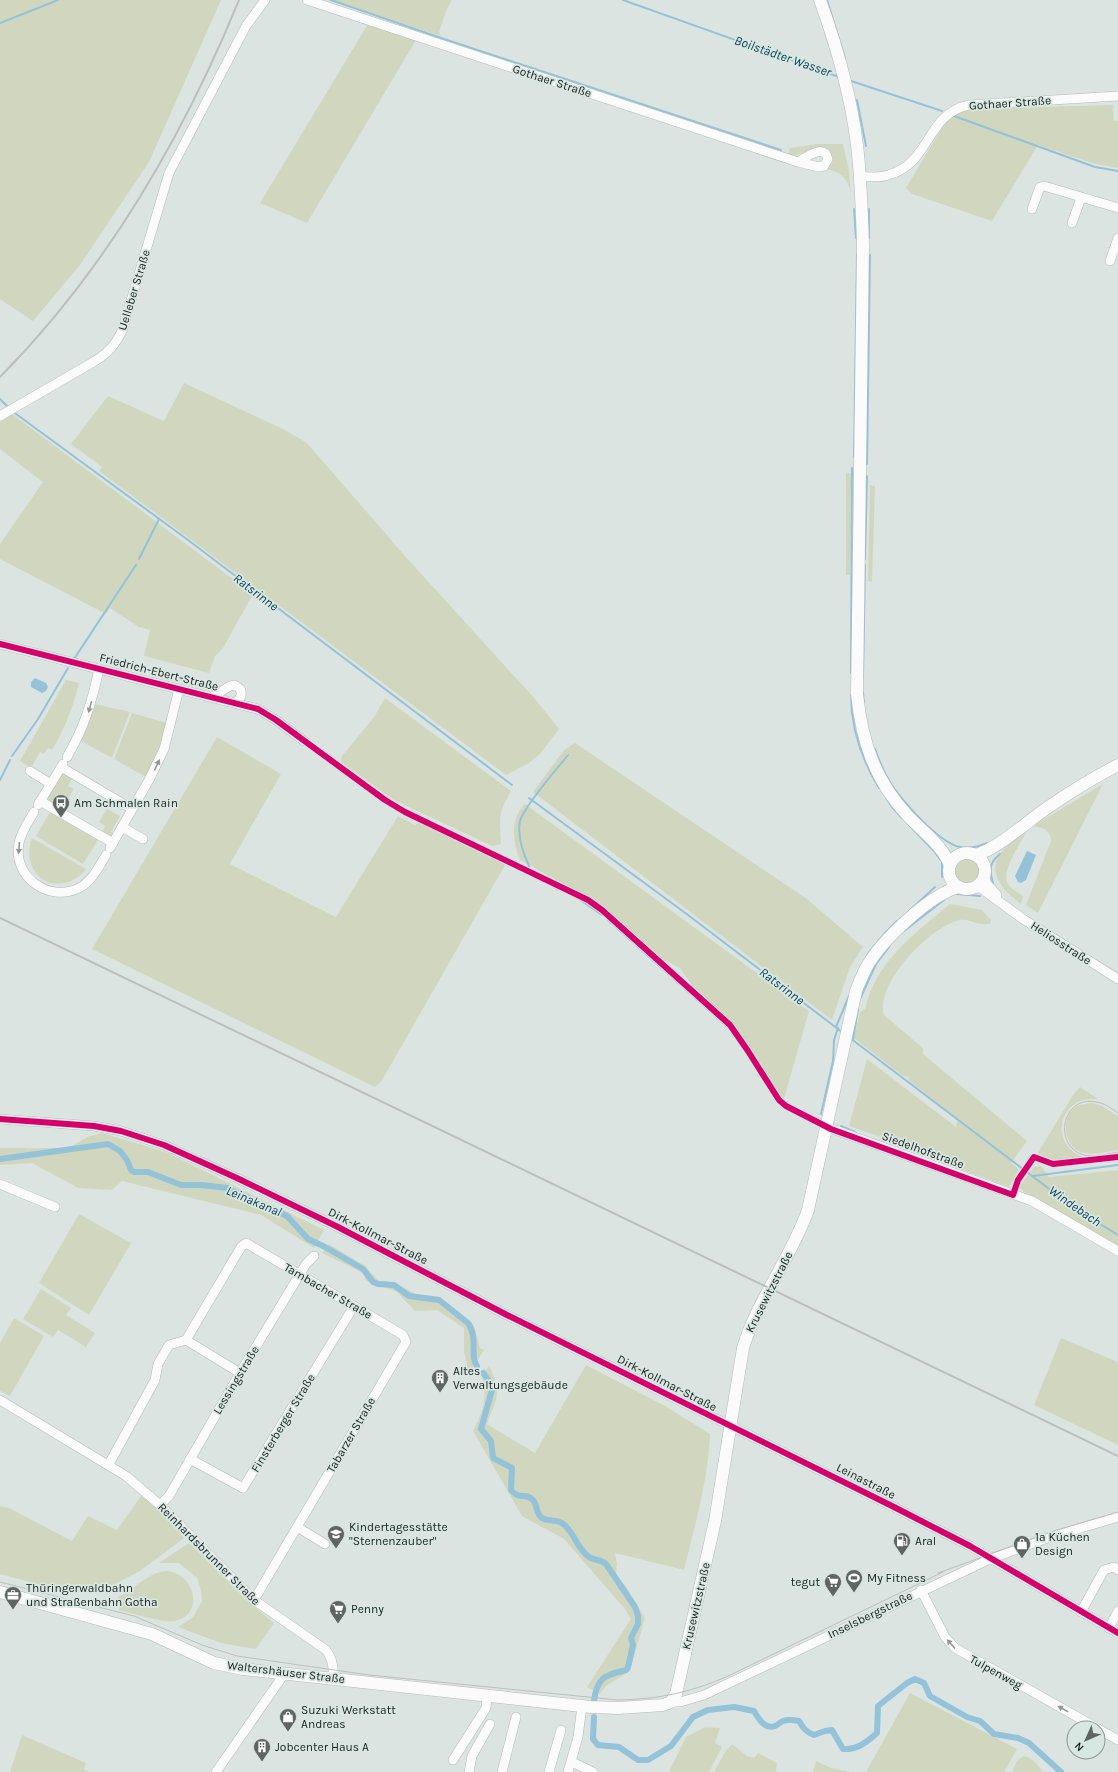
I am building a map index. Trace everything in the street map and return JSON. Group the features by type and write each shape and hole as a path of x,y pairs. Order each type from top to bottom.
{"main road":[{"path":"820,0 846,85 857,143 860,176 863,246 857,694 861,729 879,777 897,804 946,857 953,882 959,887 967,889 975,887 984,877 984,864 987,858 1003,840"},
{"path":"929,837 951,851 959,854 964,853 975,855 982,853 1003,840 1079,786 1118,765"},
{"path":"932,900 943,887 953,860 959,854"},
{"path":"975,855 984,864"},
{"path":"932,900 959,887"},
{"name":"Krusewitzstraße","path":"665,1704 676,1694 715,1521 743,1348 753,1320 804,1222 812,1199 844,1040 856,991 866,968 892,934 932,900"},
{"name":"Waltershäuser Straße","path":"0,1592 152,1634 214,1662 244,1669 582,1706 618,1708 665,1704"}],"street":[{"name":"Uelleber Straße","path":"6,412 95,361 110,351 114,345 122,331 169,173 246,26 265,0"},
{"name":"Gothaer Straße","path":"307,0 798,162"},
{"name":"Gothaer Straße","path":"860,176 887,176 905,168 920,154 941,121 948,113 958,108 969,105 1118,96"},
{"path":"1032,209 1040,187 1044,186 1118,208"},
{"path":"1072,224 1081,198"},
{"path":"1110,261 1118,238"},
{"name":"Friedrich-Ebert-Straße","path":"0,644 258,709 276,720 304,741"},
{"path":"99,669 83,728 37,806 21,836 18,848 22,867 28,877 39,887 51,891 59,892 79,888 91,878 135,805 164,749 179,688"},
{"name":"Friedrich-Ebert-Straße","path":"212,697 234,685 240,689 242,694 236,703"},
{"path":"63,763 135,805"},
{"path":"30,771 51,784"},
{"path":"37,806 109,849"},
{"path":"122,827 143,839"},
{"path":"984,877 987,884 1006,905"},
{"path":"975,887 982,889 1006,905"},
{"name":"Heliosstraße","path":"1006,905 1053,938 1118,979"},
{"name":"Dirk-Kollmar-Straße","path":"0,1118 108,1128 142,1137 164,1145 336,1226 507,1316 730,1427"},
{"name":"Siedelhofstraße","path":"827,1127 1032,1201 1118,1251"},
{"path":"0,1184 55,1207"},
{"name":"Tambacher Straße","path":"186,1340 241,1247 246,1243 403,1335 406,1342"},
{"name":"Lessingstraße","path":"160,1505 169,1496 299,1275 306,1264 314,1256"},
{"name":"Finsterberger Straße","path":"190,1459 243,1488 354,1306"},
{"path":"109,1464 155,1380 158,1364 169,1345 186,1340 240,1373"},
{"name":"Tabarzer Straße","path":"254,1600 406,1342"},
{"name":"Reinhardsbrunner Straße","path":"0,1400 109,1464 126,1476 160,1505 254,1600 326,1650 333,1663 333,1678"},
{"name":"Leinastraße","path":"730,1427 789,1454 970,1546 1118,1633"},
{"name":"Inselsbergstraße","path":"665,1704 680,1702 704,1695 921,1590 990,1559 1047,1538 1118,1517"},
{"path":"297,1527 325,1544"},
{"path":"1081,1612 1104,1570 1114,1567 1118,1570"},
{"name":"Tulpenweg","path":"921,1590 945,1637 955,1648 1083,1720"},
{"path":"1109,1628 1118,1611"},
{"path":"216,1772 285,1673"},
{"path":"453,1760 486,1708 487,1696"},
{"path":"568,1772 578,1736 582,1706"},
{"path":"502,1772 516,1717"},
{"path":"469,1772 472,1756 490,1724"},
{"path":"549,1772 561,1730"},
{"name":"Tulpenweg","path":"1106,1733 1118,1740"},
{"path":"572,1762 593,1772"}],"green space":[{"path":"0,0 221,0 149,162 80,265 33,321 0,299"},
{"path":"327,0 452,0 446,11 439,32 441,36"},
{"path":"368,24 416,40 307,223 260,203"},
{"path":"1113,105 1114,121 1118,121 1118,168 1095,164 1038,145 992,221 912,194 906,188 944,124 956,113 969,109"},
{"path":"817,144 843,144 849,171 850,190 845,178 836,172 827,169 833,162 833,156 825,148 820,147 798,155 788,156 790,148"},
{"path":"184,383 285,430 307,443 405,556 536,700 559,729 540,754 529,763 506,775 99,471 102,467 71,444 108,396 164,421"},
{"path":"12,414 253,594 223,648 215,656 209,673 144,656 150,630 139,627 110,608 106,614 0,559 0,544 43,482 0,449 0,422"},
{"path":"846,472 851,474 850,575 846,575"},
{"path":"870,485 875,486 872,582 868,581"},
{"path":"66,680 79,683 68,717 52,750 48,748 44,754 40,752 31,768 20,761"},
{"path":"385,698 511,791 503,806 500,817 501,844 492,846 394,800 341,762 342,756 374,717"},
{"path":"95,704 130,712 112,758 81,741"},
{"path":"132,713 167,723 158,750 146,777 114,759"},
{"path":"217,737 281,774 230,864 336,917 398,816 415,825 419,822 504,862 505,865 381,1082 375,1087 92,949"},
{"path":"575,743 807,899 863,947 850,967 832,1020 533,792 564,750"},
{"path":"63,773 73,777 68,786 74,789 66,802 58,798 53,806 46,797"},
{"path":"1103,784 1038,913 1026,905 1051,838 1044,829 1035,827 1036,824"},
{"path":"525,804 809,1011 783,1102 737,1029 691,984 680,968 659,957 601,905 520,860 515,845 514,830 517,816"},
{"path":"107,809 120,816 111,832 115,835 112,837 101,834 105,826 99,822"},
{"path":"50,812 98,840 83,864 36,836"},
{"path":"1025,831 1026,833 1009,864 1006,877 1010,886 1023,896 1021,904 1004,889 995,869 996,861 1002,851"},
{"path":"32,838 86,869 78,877 68,882 58,884 42,879 36,873 29,857"},
{"path":"967,855 976,858 980,862 983,871 980,880 976,884 967,887 958,884 954,880 951,871 954,862 958,858"},
{"path":"950,904 982,910 991,920 990,924 960,920 934,933 920,945 907,958 896,973 888,988 883,1002 884,1015 923,1048 923,1054 1027,1141 1011,1163 1019,1169 1009,1187 949,1165 949,1161 849,1126 867,1059 956,1127 958,1119 908,1080 909,1077 903,1076 854,1038 860,1012 865,1009 870,992 887,963 910,938"},
{"path":"1080,1087 1098,1099 1080,1101 1068,1110 1062,1125 1062,1134 1065,1141 1069,1148 1076,1154 1084,1157 1097,1157 1118,1153 1118,1156 1076,1162 1052,1161 1044,1159 1038,1155 1039,1151 1073,1095"},
{"path":"1092,1103 1102,1106 1118,1116 1118,1150 1090,1154 1081,1152 1070,1143 1066,1130 1068,1116 1077,1106"},
{"path":"102,1133 166,1152 324,1230 314,1248 261,1215 122,1181 112,1190 78,1188 32,1163 0,1165 0,1148 69,1148 87,1137"},
{"path":"1041,1166 1049,1177 1118,1170 1118,1248 1029,1196 1019,1187 1034,1167"},
{"path":"79,1214 131,1243 89,1315 39,1283"},
{"path":"329,1244 365,1266 379,1281 393,1282 416,1294 440,1297 473,1324 480,1348 484,1350 469,1373 464,1352 464,1328 437,1310 415,1311 397,1292 366,1281 363,1273 322,1253"},
{"path":"41,1289 71,1308 66,1315 95,1333 86,1347 58,1330 53,1337 23,1319"},
{"path":"14,1318 44,1336 10,1396 0,1391 0,1343"},
{"path":"1061,1338 1118,1362 1118,1445 1034,1405"},
{"path":"586,1365 665,1406 710,1434 704,1486 684,1570 615,1553 617,1564 616,1574 625,1585 645,1618 630,1671 606,1686 600,1694 587,1687 631,1619 625,1609 564,1539 522,1516 473,1431 484,1405 485,1391 482,1376 489,1366 496,1383 497,1395 487,1424 535,1453"},
{"path":"141,1496 156,1508 184,1538 140,1571 111,1586 68,1592 0,1574 0,1506 9,1508 72,1541 88,1516 117,1530"},
{"path":"189,1543 245,1599 274,1623 256,1649 221,1643 178,1627 193,1617 202,1601 201,1590 197,1578 179,1563 159,1563"},
{"path":"167,1571 177,1574 185,1579 193,1595 193,1604 190,1612 184,1618 174,1621 162,1621 119,1610 120,1604 118,1597 154,1574"},
{"path":"910,1693 1017,1749 1004,1772 866,1772"},
{"path":"705,1727 720,1728 715,1743 722,1747 709,1772 669,1772 686,1737"},
{"path":"22,1735 86,1763 84,1769 89,1772 10,1772"},
{"path":"732,1744 747,1756 754,1758 758,1753 777,1763 776,1772 714,1772 725,1752"},
{"path":"1023,1756 1037,1764 1043,1772 1012,1772 1017,1761"},
{"path":"816,1761 831,1768 850,1772 813,1772"}],"water":[{"path":"35,678 46,683 48,687 46,691 42,693 31,687 31,682"},
{"path":"1027,851 1036,855 1026,880 1021,883 1018,882 1015,876"}],"waterway":[{"name":"Boilstädter Wasser","path":"0,23 58,0"},
{"path":"331,0 441,38 781,150"},
{"name":"Boilstädter Wasser","path":"623,0 839,77"},
{"path":"827,0 845,58"},
{"name":"Boilstädter Wasser","path":"848,80 942,111"},
{"path":"857,100 866,146"},
{"name":"Boilstädter Wasser","path":"954,116 1095,167 1118,171"},
{"path":"854,209 856,238"},
{"path":"869,209 869,238"},
{"path":"854,457 857,254"},
{"path":"867,464 870,255"},
{"name":"Ratsrinne","path":"0,399 9,408"},
{"name":"Ratsrinne","path":"12,411 188,540 512,785"},
{"path":"851,673 852,468"},
{"path":"865,559 867,476"},
{"path":"139,559 159,519"},
{"path":"74,659 136,565"},
{"path":"863,678 865,565"},
{"path":"12,756 38,719 68,668"},
{"path":"863,693 864,702"},
{"path":"851,695 855,732 867,766 879,788"},
{"path":"875,749 891,784 918,817 929,827 940,836 960,847 974,847 987,843"},
{"path":"529,866 520,838 520,821 534,797 568,755"},
{"path":"0,780 10,760"},
{"path":"885,796 902,818"},
{"name":"Ratsrinne","path":"529,798 688,915 842,1032"},
{"path":"909,825 934,851 942,862 942,877"},
{"path":"993,883 991,867 996,857 1000,854"},
{"path":"532,875 576,897 602,915"},
{"path":"908,912 935,887"},
{"path":"957,894 980,896"},
{"path":"904,931 944,900"},
{"path":"608,920 731,1030 732,1034"},
{"path":"867,955 897,921"},
{"path":"860,999 876,964 889,947"},
{"path":"836,1027 849,996"},
{"path":"853,1040 858,1009"},
{"path":"821,1114 833,1061 834,1040 838,1028"},
{"name":"Ratsrinne","path":"850,1038 1077,1210 1118,1235"},
{"path":"841,1126 855,1132"},
{"name":"Leinakanal","path":"0,1159 108,1144 120,1151 127,1160 131,1170 134,1172 148,1172 181,1185 202,1185 227,1188 287,1216 308,1239 363,1269 373,1282 378,1284 394,1285 409,1296 439,1300 468,1323 473,1335 474,1357 477,1366"},
{"path":"1033,1176 1118,1165"},
{"name":"Leinakanal","path":"483,1373 492,1385 492,1390 481,1429 491,1441 493,1458 512,1468 511,1490 519,1496 527,1496 532,1499 535,1503 538,1514 542,1518 562,1523 570,1531 578,1545 589,1557 602,1561 606,1564 635,1607 638,1616 638,1624 631,1638 633,1645 628,1667 626,1670 612,1674 603,1679 597,1687 594,1701"},
{"name":"Leinakanal","path":"594,1717 593,1739 598,1745 619,1747 638,1760 648,1760 671,1746 693,1717 708,1710 734,1707 754,1711 762,1723 771,1727 783,1721 791,1720 799,1721 805,1730 814,1735 832,1730 843,1749 848,1749 862,1745 877,1733 878,1706 907,1683 915,1679 924,1683 930,1696 967,1717 980,1721 994,1734 1018,1738 1029,1743 1061,1772"}],"tram line":[{"path":"1118,1113 1102,1103 1084,1102 1075,1106 1069,1113 1065,1122 1065,1132 1068,1142 1074,1150 1088,1156 1106,1155 1118,1152"},
{"path":"938,1573 1057,1530 1118,1512"},
{"path":"0,1582 134,1616 202,1645 237,1656 369,1675 618,1700 660,1697 712,1683 943,1572"}],"railway":[{"path":"0,377 38,336 74,292 107,247 138,200 193,102 217,52 239,0"},
{"path":"0,918 1118,1456"}],"cycle path":[{"path":"0,644 258,709 276,720 385,800 405,812 588,900 602,910 730,1025 779,1100 786,1106 831,1129 1013,1195 1018,1180 1034,1157 1053,1164 1118,1157"},
{"path":"0,1119 94,1126 121,1131 164,1145 239,1179 336,1226 507,1315 970,1546 1118,1633"}],"place":[{"name":"Am Schmalen Rain","path":"61,818"},
{"name":"Altes Verwaltungsgebäude","path":"440,1393"},
{"name":"Kindertagesstätte \"Sternenzauber\"","path":"336,1549"},
{"name":"Aral","path":"902,1556"},
{"name":"1a Küchen Design","path":"1022,1559"},
{"name":"My Fitness","path":"854,1593"},
{"name":"tegut","path":"833,1597"},
{"name":"Thüringerwaldbahn und Straßenbahn Gotha","path":"13,1610"},
{"name":"Penny","path":"338,1624"},
{"name":"Suzuki Werkstatt Andreas","path":"288,1732"},
{"name":"Jobcenter Haus A","path":"262,1762"}],"water label":[{"name":"Windebach","path":"1075,1206"}]}
